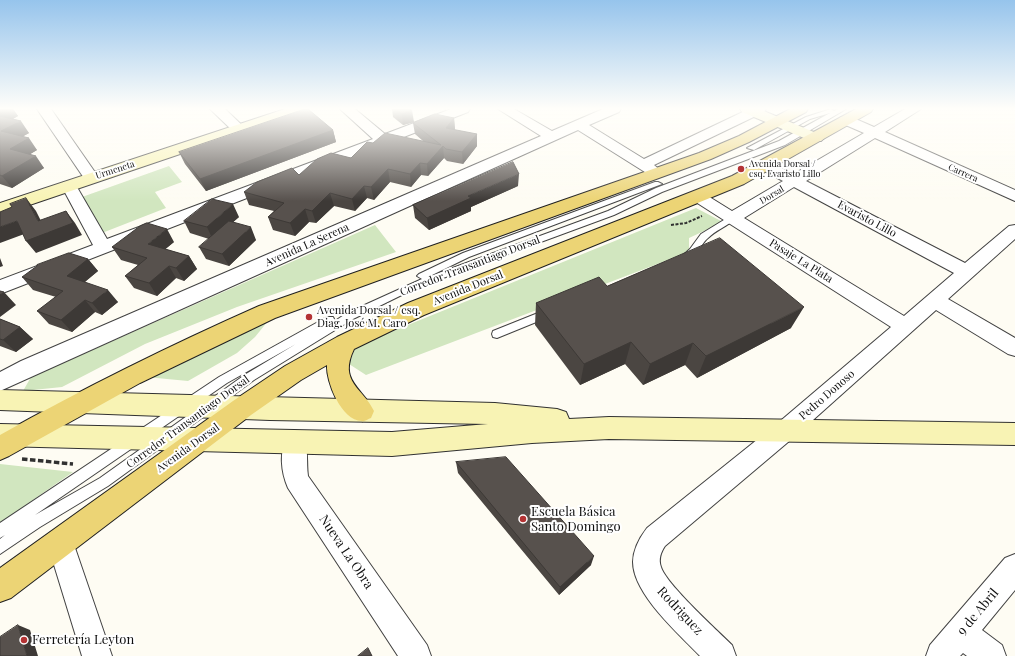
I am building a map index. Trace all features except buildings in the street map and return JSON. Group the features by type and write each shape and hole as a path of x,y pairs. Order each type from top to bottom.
{"main road":[{"name":"Urmeneta","path":"0,209 207,140"},
{"name":"Avenida Dorsal","path":"9,444 83,401 177,352 267,312 650,169 758,140"},
{"name":"Avenida Dorsal","path":"0,587 242,408 293,373 345,343 416,309 697,196 766,166 788,140"},
{"path":"345,343 339,359 340,382 349,400 362,411"},
{"path":"0,400 83,401 208,407 510,415 609,428"},
{"path":"9,444 134,438 295,443 413,443 532,432 609,428 1015,434"}],"street":[{"path":"65,140 91,178"},
{"path":"0,287 383,140"},
{"name":"Avenida La Serena","path":"0,382 29,367 546,140"},
{"path":"603,140 650,169"},
{"name":"Avenida Dorsal","path":"650,169 701,140"},
{"name":"Dorsal","path":"732,218 864,140"},
{"name":"Carrera","path":"890,140 1015,196"},
{"name":"Evaristo Lillo","path":"766,166 967,272"},
{"path":"69,185 103,248"},
{"name":"Pasaje La Plata","path":"697,196 905,326"},
{"name":"Pedro Donoso","path":"646,561 647,552 656,537 786,430 967,272 1007,247 1015,230"},
{"path":"935,300 1015,348"},
{"name":"Nueva La Obra","path":"295,443 294,465 297,480 416,656"},
{"path":"60,542 97,656"},
{"name":"Rodriguez","path":"646,561 648,571 658,588 721,656"},
{"name":"9 de Abril","path":"941,656 1015,568"},
{"path":"961,632 991,656"}],"lane":[{"name":"Corredor Transantiago Dorsal","path":"0,531 134,438 183,406 238,371 277,351 344,312 466,255 722,161 773,140"},
{"name":"Corredor Transantiago Dorsal","path":"0,547 35,522 104,482 208,407 290,351 350,316 382,300 442,275 611,213 659,190 782,143 786,140"},
{"path":"677,260 693,252 704,236 732,218"},
{"path":"498,334 555,310"}],"path":[{"path":"9,444 78,464"}],"green space":[{"path":"169,166 182,182 155,192 166,208 102,233 82,197"},
{"path":"696,208 721,221 719,224 689,238 689,252 366,375 349,364 356,346"},
{"path":"375,225 396,252 237,307 145,344 62,387 23,391 31,377"},
{"path":"268,321 255,337 237,353 188,381 146,377"},
{"path":"0,464 73,472 0,523"}],"place":[{"name":"Avenida Dorsal / esq. Evaristo Lillo","path":"741,169"},
{"name":"Avenida Dorsal / esq. Diag. José M. Caro","path":"309,317"},
{"name":"Escuela Básica Santo Domingo","path":"523,519"},
{"name":"Ferretería Leyton","path":"24,640"}]}
